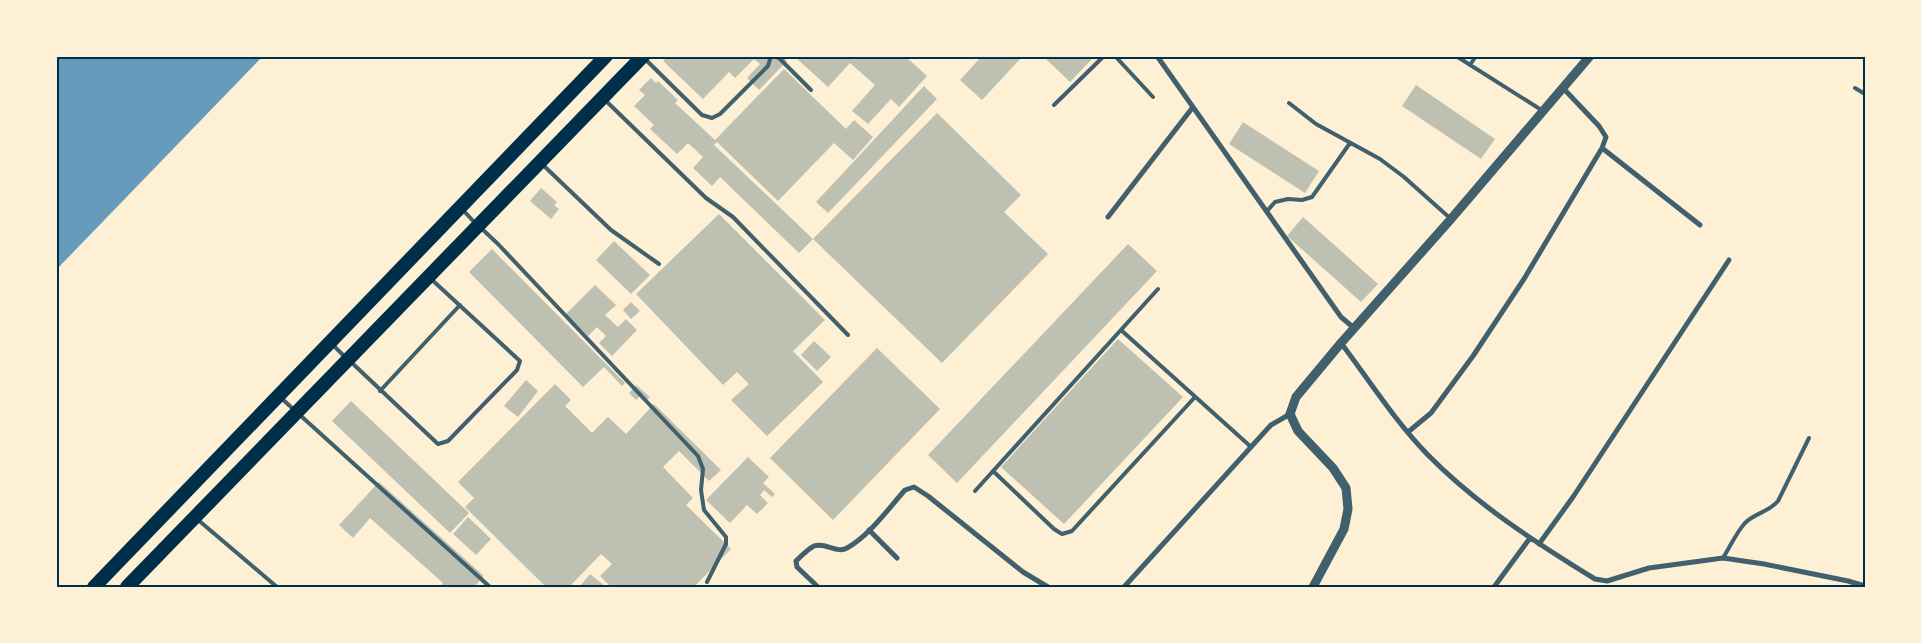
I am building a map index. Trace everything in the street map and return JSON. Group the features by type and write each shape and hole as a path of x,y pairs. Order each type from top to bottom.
{"highway":[{"path":"94,587 606,56"},
{"path":"127,587 643,56"}],"street":[{"path":"1157,56 1341,317 1354,328"},
{"path":"1124,587 1271,424 1290,414 1296,397 1341,343 1544,112 1590,56"},
{"path":"1408,432 1432,413 1473,356 1524,279 1602,148 1606,137 1563,88"},
{"path":"1108,217 1193,107"},
{"path":"1602,148 1700,224"},
{"path":"1539,544 1573,497 1728,260"},
{"path":"1341,343 1408,432 1427,454 1474,498 1530,538 1595,579 1607,581 1649,568 1723,558 1764,564 1865,586"},
{"path":"1290,414 1298,430 1333,468 1346,488 1348,509 1344,529 1313,587"},
{"path":"818,587 797,567 796,561 813,546 824,544 837,549 846,549 869,530 905,490 914,487 928,496 1023,572 1048,587"},
{"path":"869,530 897,558"},
{"path":"1494,587 1530,538"},
{"path":"1607,581 1613,587"}],"lane":[{"path":"643,56 702,115 712,118 720,114 768,66 772,56 779,58 811,90"},
{"path":"1054,105 1104,56"},
{"path":"1115,56 1153,97"},
{"path":"1456,56 1544,112"},
{"path":"1470,65 1476,56"},
{"path":"1855,88 1865,94"},
{"path":"602,98 706,198 733,217 848,335"},
{"path":"1289,103 1316,124 1380,159 1404,177 1451,219"},
{"path":"1267,211 1276,202 1288,199 1302,200 1312,197 1350,142"},
{"path":"540,162 611,230 659,264"},
{"path":"460,207 498,244 698,456 703,469 701,490 704,510 726,537 726,544 707,582"},
{"path":"330,342 438,444 448,442 517,370 520,361 429,276"},
{"path":"974,491 1158,289"},
{"path":"380,391 460,305"},
{"path":"1122,330 1250,446"},
{"path":"278,395 490,587"},
{"path":"993,471 1054,529 1062,534 1072,531 1196,397"},
{"path":"1723,558 1744,524 1773,507 1778,501 1809,438"},
{"path":"195,517 277,587"}],"water":[{"path":"56,56 263,56 56,270"}],"building":[{"path":"668,56 783,56 787,61 759,90 747,78 760,64 754,59 735,78 729,72 703,99 663,61"},
{"path":"794,56 905,56 927,76 899,107 891,99 868,124 852,111 875,85 850,63 828,87"},
{"path":"982,56 1023,56 982,100 960,80"},
{"path":"1043,56 1089,56 1092,59 1070,82"},
{"path":"784,69 846,129 854,120 873,137 853,160 834,143 778,201 717,142 714,145 813,239 799,253 720,177 712,186 693,168 703,157 688,143 677,154 650,129 654,125 634,106 645,95 639,90 651,78 656,83 658,81 678,100 675,103 715,140"},
{"path":"1416,85 1495,139 1481,159 1402,106"},
{"path":"924,86 937,99 828,213 816,202"},
{"path":"937,113 1021,195 1004,212 1048,254 942,363 813,239"},
{"path":"1243,122 1319,171 1305,193 1229,144"},
{"path":"541,188 557,202 554,205 559,209 551,219 530,201"},
{"path":"719,214 825,320 793,351 823,382 767,436 731,400 749,384 737,372 723,385 636,294"},
{"path":"1303,217 1378,284 1361,302 1287,236"},
{"path":"614,241 650,275 631,294 596,260"},
{"path":"1128,244 1157,271 957,483 928,455"},
{"path":"492,249 625,383 622,386 604,367 583,387 469,272"},
{"path":"595,285 616,305 605,315 618,327 626,319 637,330 612,356 599,343 606,336 597,327 588,336 566,314"},
{"path":"631,302 640,311 631,319 623,310"},
{"path":"1118,339 1183,397 1064,524 1001,467"},
{"path":"814,341 831,357 817,371 801,355"},
{"path":"877,348 940,409 833,520 770,458"},
{"path":"526,380 538,391 518,417 504,406"},
{"path":"555,384 571,400 565,406 592,433 608,417 626,434 654,404 721,470 709,481 679,451 663,467 693,498 686,505 731,549 694,587 611,587 600,576 612,564 601,554 569,587 546,587 465,507 474,498 458,482"},
{"path":"636,385 650,397 646,401 640,396 636,400 629,393"},
{"path":"351,401 469,513 450,533 332,421"},
{"path":"748,457 769,477 763,483 775,494 772,497 764,490 760,495 768,503 757,514 747,505 730,523 706,500"},
{"path":"379,482 484,576 474,587 440,587 443,583 370,518 353,538 339,525"},
{"path":"468,517 491,539 476,555 453,534"},
{"path":"590,574 606,587 579,587"}]}
